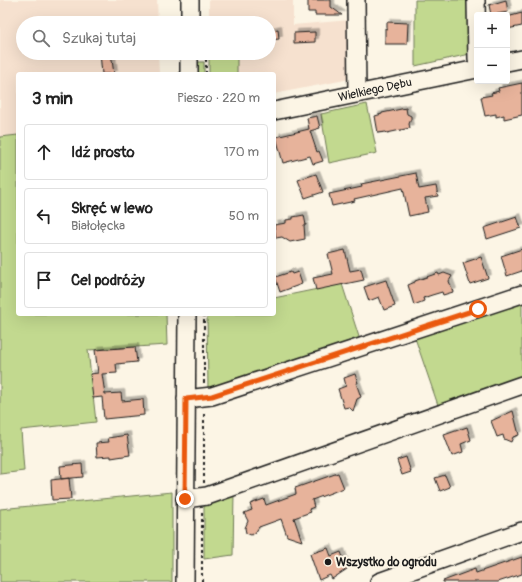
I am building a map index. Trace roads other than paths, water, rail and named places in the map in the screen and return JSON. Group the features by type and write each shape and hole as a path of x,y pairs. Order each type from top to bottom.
{"street":[{"path":"190,0 190,16"},
{"path":"356,0 357,94"},
{"path":"476,0 477,48"},
{"path":"510,61 522,59"},
{"path":"189,60 189,72"},
{"name":"Wielkiego Dębu","path":"276,111 474,69"},
{"path":"186,399 204,398 522,294"},
{"path":"184,582 187,316"},
{"path":"185,499 207,496 522,385"},
{"path":"379,582 522,531"}],"place":[{"name":"Wszystko do ogrodu","path":"328,562"}]}
